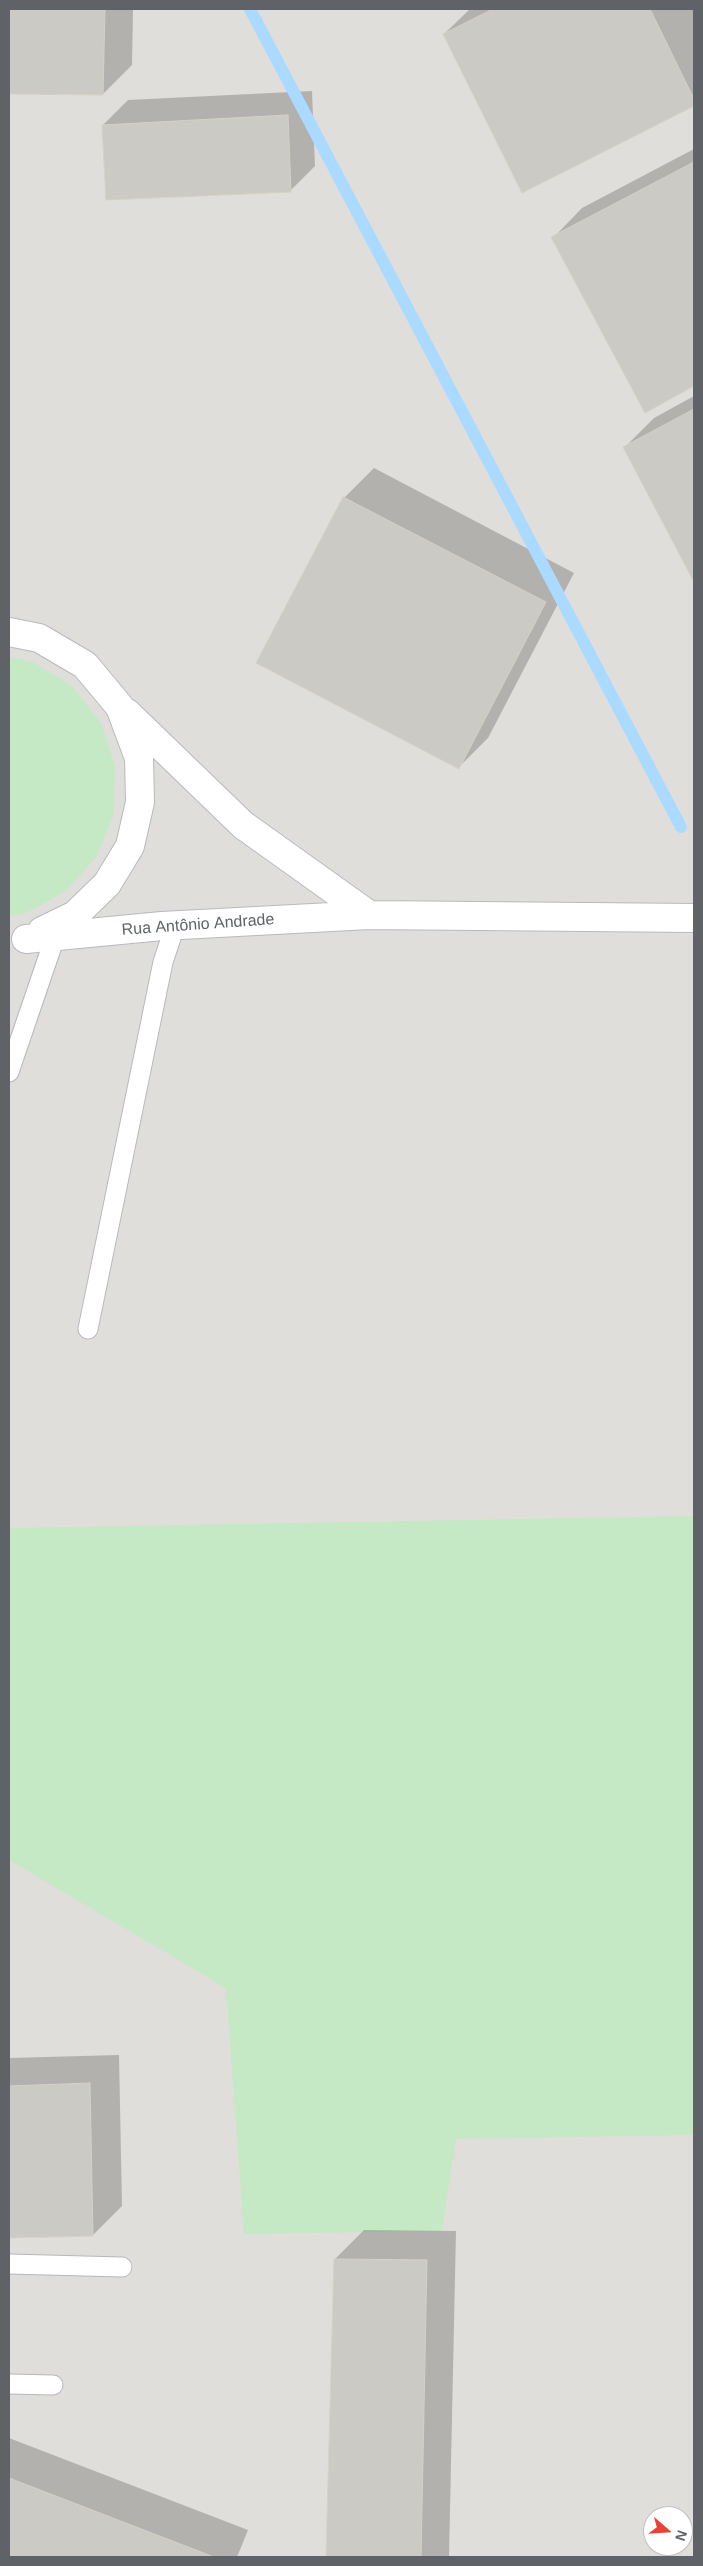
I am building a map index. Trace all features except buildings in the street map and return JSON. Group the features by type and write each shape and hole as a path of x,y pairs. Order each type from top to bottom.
{"street":[{"path":"9,632 39,638 86,666 120,707 243,825 369,915"},
{"path":"18,940 75,915 107,884 130,846 140,802 139,758 120,707"},
{"name":"Rua Antônio Andrade","path":"18,940 175,926 369,915 694,918"}],"lane":[{"path":"88,1329 163,962 175,926"},
{"path":"9,1072 55,937"},
{"path":"9,2264 122,2267"},
{"path":"9,2384 53,2385"}],"shaded area":[{"path":"9,9 694,9 694,2557 9,2557"}],"green space":[{"path":"9,657 33,662 72,686 101,723 115,766 114,813 97,856 66,891 26,913 9,916"},
{"path":"694,1516 694,2135 456,2139 442,2231 244,2234 226,1988 9,1860 9,1528"}],"waterway":[{"path":"250,9 681,827"}]}
